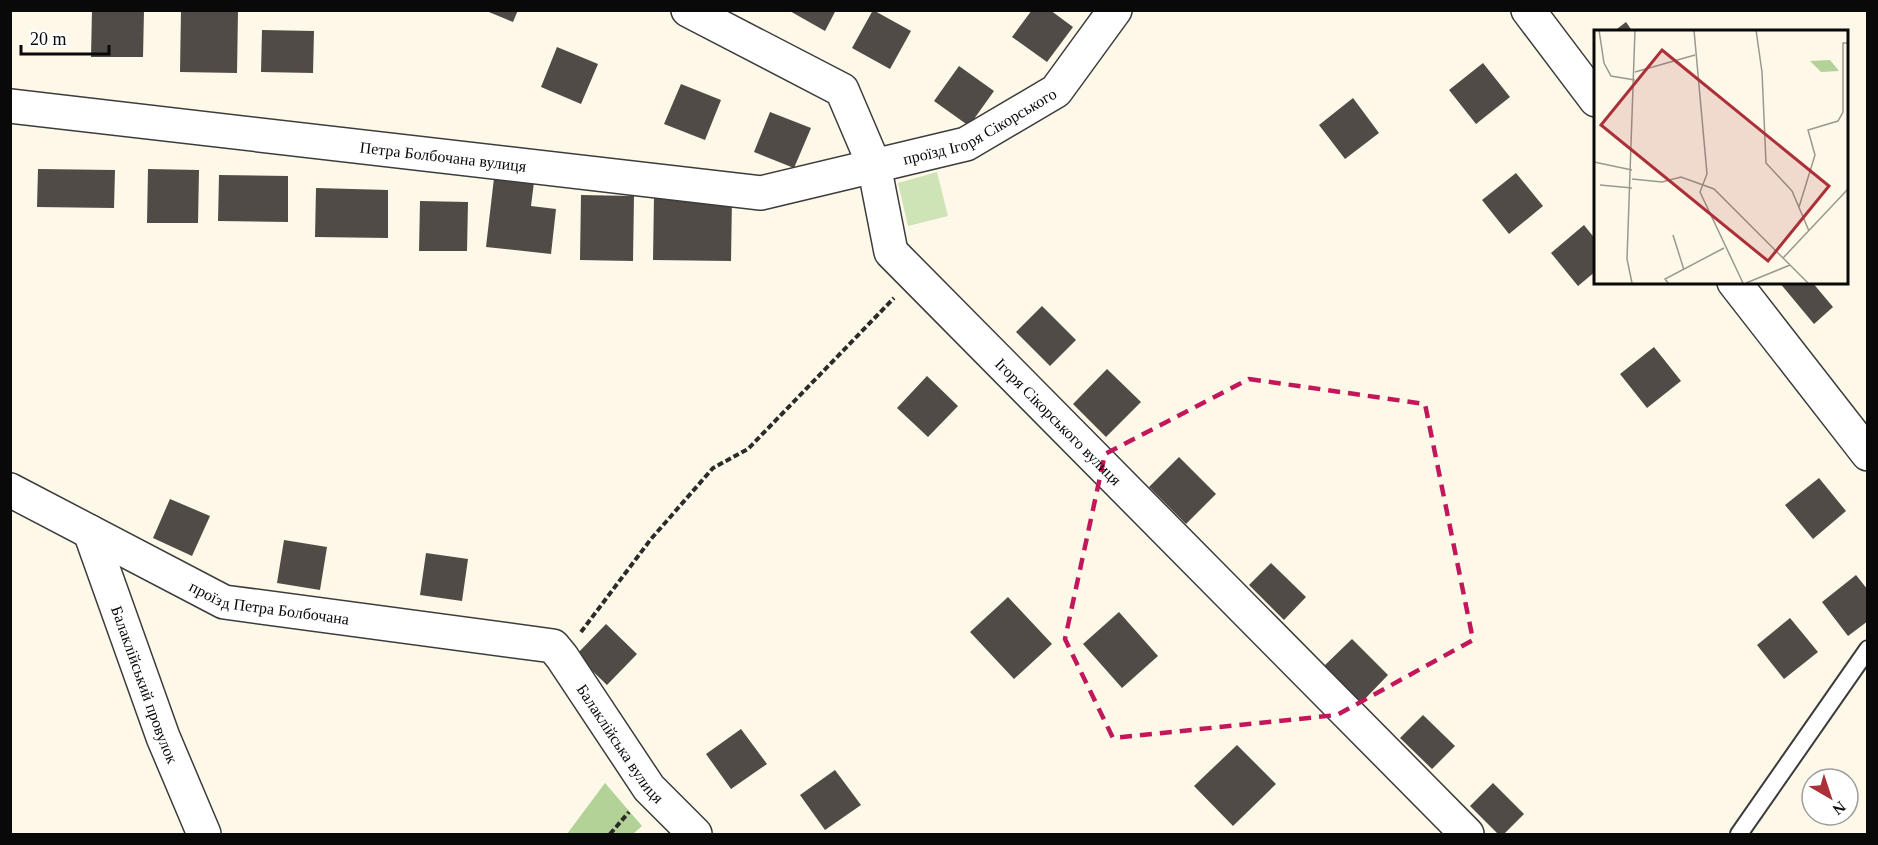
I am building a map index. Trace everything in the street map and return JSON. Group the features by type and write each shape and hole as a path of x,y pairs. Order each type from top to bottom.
{"street":[{"name":"Ігоря Сікорського вулиця","path":"688,10 842,90 874,165 891,252 1467,834"},
{"name":"проїзд Ігоря Сікорського","path":"874,165 966,144 1056,91 1115,10"},
{"path":"1528,10 1594,97"},
{"name":"Петра Болбочана вулиця","path":"10,106 761,193 874,165"},
{"path":"1736,284 1868,454"},
{"name":"проїзд Петра Болбочана","path":"10,490 224,602 557,652"},
{"name":"Балаклійський провулок","path":"90,532 163,737 204,834"},
{"name":"Балаклійська вулиця","path":"557,652 649,788 695,834"}],"lane":[{"path":"1738,834 1868,649"}],"path":[{"path":"557,652 713,468 748,450 915,276"}],"highlighted area":[{"path":"1249,379 1425,404 1473,640 1337,715 1113,738 1065,639 1105,454"}],"green space":[{"path":"937,172 948,216 908,226 898,183"},
{"path":"605,783 642,826 633,834 567,834"}],"building":[{"path":"92,10 144,11 143,57 91,57"},
{"path":"181,10 238,11 237,73 180,72"},
{"path":"484,10 518,10 513,22"},
{"path":"788,10 836,10 825,31"},
{"path":"873,10 911,31 890,69 852,48"},
{"path":"1032,10 1050,10 1073,27 1047,62 1012,37"},
{"path":"1626,22 1632,30 1616,30"},
{"path":"262,30 314,31 313,73 261,72"},
{"path":"557,47 598,64 581,104 541,87"},
{"path":"1483,63 1510,97 1476,124 1449,90"},
{"path":"959,66 994,91 969,126 934,101"},
{"path":"681,84 721,100 705,140 664,124"},
{"path":"1353,98 1379,133 1345,159 1319,125"},
{"path":"770,112 811,128 794,168 754,152"},
{"path":"38,169 115,170 114,208 37,207"},
{"path":"148,169 199,170 198,223 147,223"},
{"path":"1516,173 1543,206 1509,234 1482,200"},
{"path":"219,175 288,176 288,222 218,221"},
{"path":"494,178 534,182 531,206 556,209 551,254 486,247"},
{"path":"316,188 388,190 388,238 315,237"},
{"path":"581,195 634,196 633,261 580,260"},
{"path":"654,196 732,197 731,261 653,260"},
{"path":"420,201 468,202 467,251 419,251"},
{"path":"1584,225 1594,238 1594,273 1578,286 1551,253"},
{"path":"1781,284 1814,284 1833,307 1814,324"},
{"path":"1042,306 1076,340 1050,366 1016,332"},
{"path":"1654,347 1681,381 1647,408 1620,374"},
{"path":"1107,369 1141,402 1106,437 1073,404"},
{"path":"927,376 958,406 928,437 897,408"},
{"path":"1179,457 1216,494 1186,524 1149,487"},
{"path":"1819,478 1846,511 1813,539 1785,505"},
{"path":"170,499 210,516 192,556 153,538"},
{"path":"284,540 327,547 320,590 277,583"},
{"path":"426,553 468,559 462,601 420,595"},
{"path":"1271,563 1306,597 1284,620 1249,585"},
{"path":"1856,575 1868,590 1868,621 1848,636 1822,602"},
{"path":"1008,597 1052,644 1014,679 970,632"},
{"path":"1119,612 1158,656 1122,688 1083,644"},
{"path":"1790,618 1818,652 1784,679 1757,645"},
{"path":"606,624 637,654 607,685 576,655"},
{"path":"1352,639 1388,675 1361,703 1324,666"},
{"path":"1423,715 1455,746 1432,769 1400,738"},
{"path":"741,729 767,764 731,789 706,754"},
{"path":"1237,745 1276,784 1233,826 1194,786"},
{"path":"835,770 861,805 825,830 800,795"},
{"path":"1493,783 1524,814 1504,834 1498,834 1470,806"}]}
